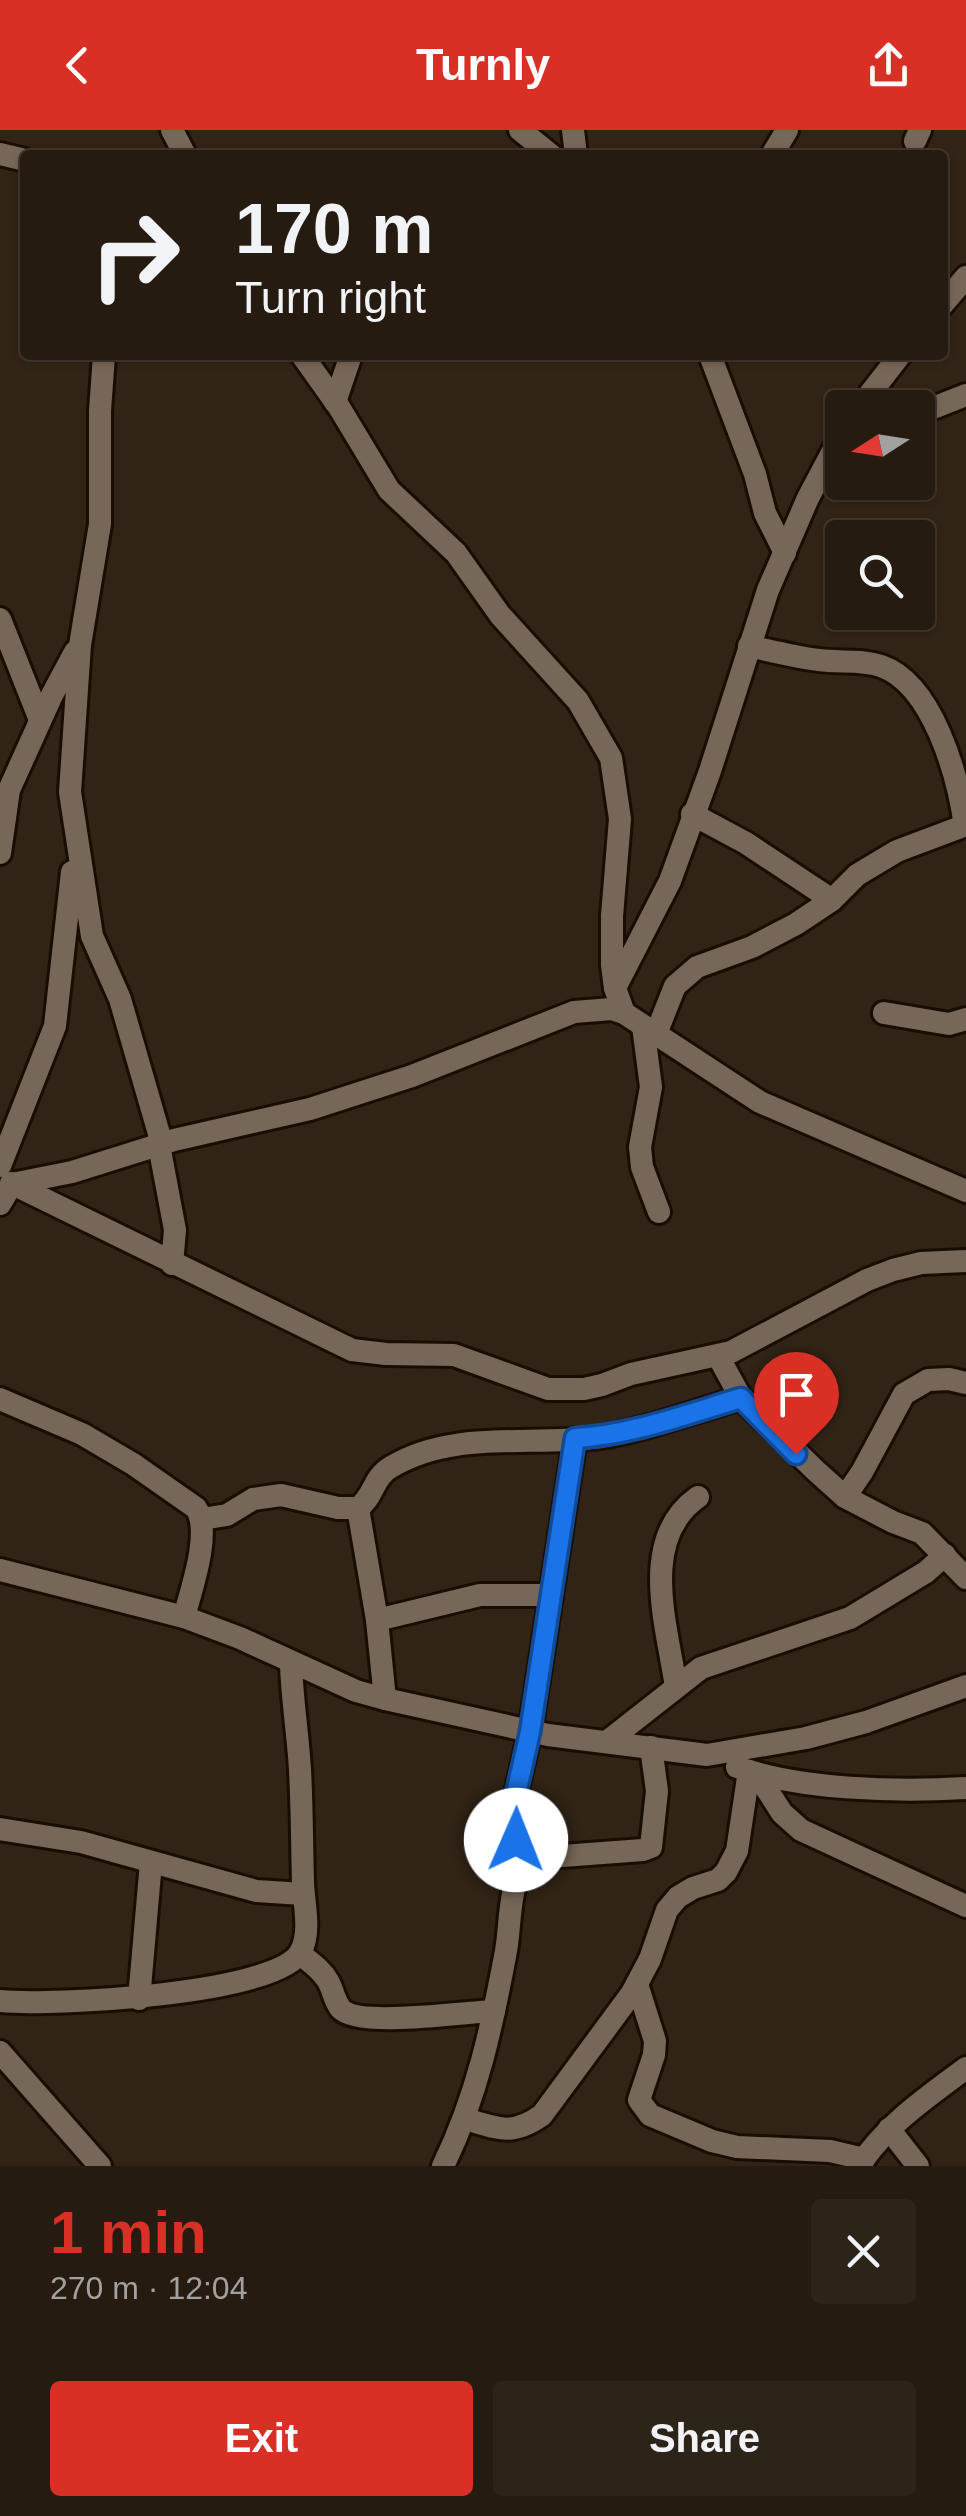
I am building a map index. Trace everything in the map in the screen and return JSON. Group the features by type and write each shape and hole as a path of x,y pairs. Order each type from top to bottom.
{"street":[{"path":"520,130 545,150"},
{"path":"948,298 966,277"},
{"path":"104,360 100,524 80,645 70,792 92,936 120,1000 160,1145 175,1230 172,1264"},
{"path":"306,360 389,490 456,553 500,615 578,701 611,758 620,819 612,916 614,984 641,1024 651,1086 640,1147 642,1167 659,1212"},
{"path":"336,402 349,360"},
{"path":"712,360 765,514 784,553"},
{"path":"874,390 896,360"},
{"path":"935,407 966,395"},
{"path":"585,1011 614,984 670,880 710,772 749,646 784,553 825,466"},
{"path":"0,619 39,723 53,747 72,765"},
{"path":"0,853 8,790 80,645"},
{"path":"641,1024 688,974 786,930 832,900 856,875 897,851 966,825 946,750 915,688 904,677 878,665 821,660 749,646"},
{"path":"692,814 746,843 832,900"},
{"path":"3,1183 56,1026 77,844"},
{"path":"3,1183 72,1172 160,1145 310,1110 412,1076 536,1024 585,1011 612,1009 760,1102 966,1191"},
{"path":"884,1013 949,1024 966,1019"},
{"path":"3,1183 352,1350 454,1356 548,1389 565,1391 602,1386 631,1374 718,1356 762,1337 867,1280 921,1263 966,1261"},
{"path":"718,1356 741,1398 845,1496 922,1533 966,1578"},
{"path":"845,1496 904,1394 928,1380 966,1382"},
{"path":"202,1519 227,1515 253,1499 288,1494 338,1508 358,1508 370,1497 382,1474 425,1450 464,1444 600,1437 741,1398"},
{"path":"0,1399 82,1434 191,1503 202,1519 198,1564 184,1616"},
{"path":"526,1864 516,1840 514,1810 530,1732 575,1438"},
{"path":"676,1687 661,1556 667,1532 683,1508 698,1497"},
{"path":"358,1508 384,1699"},
{"path":"608,1741 713,1663 850,1618 926,1572 945,1556"},
{"path":"0,1570 184,1616 291,1664 384,1699 530,1732 707,1756 753,1773 889,1790 966,1788"},
{"path":"376,1620 480,1595 551,1596"},
{"path":"0,2001 139,1999 264,1973 289,1964 300,1954 306,1916 291,1664"},
{"path":"707,1756 806,1738 866,1722 966,1686"},
{"path":"444,2166 466,2119 494,2011 516,1880 526,1864 547,1855 651,1847 657,1791 651,1747"},
{"path":"753,1773 782,1814 801,1830 966,1906"},
{"path":"466,2119 494,2128 515,2129 542,2115 637,1984 650,1959 660,1924 678,1897 718,1880 726,1872 737,1851 753,1773"},
{"path":"0,1828 81,1842 256,1891 303,1894"},
{"path":"139,1999 151,1862"},
{"path":"300,1954 316,1966 329,1982 342,2010 351,2015 409,2018 494,2011"},
{"path":"637,1984 655,2041 640,2100 650,2115 712,2142 737,2148 830,2151 861,2162 920,2099 966,2068"},
{"path":"0,2052 100,2166"},
{"path":"889,2129 918,2166"}],"route":[{"path":"516,1840 515,1798 530,1732 575,1438 600,1437 652,1425 741,1398 796,1454"}]}
